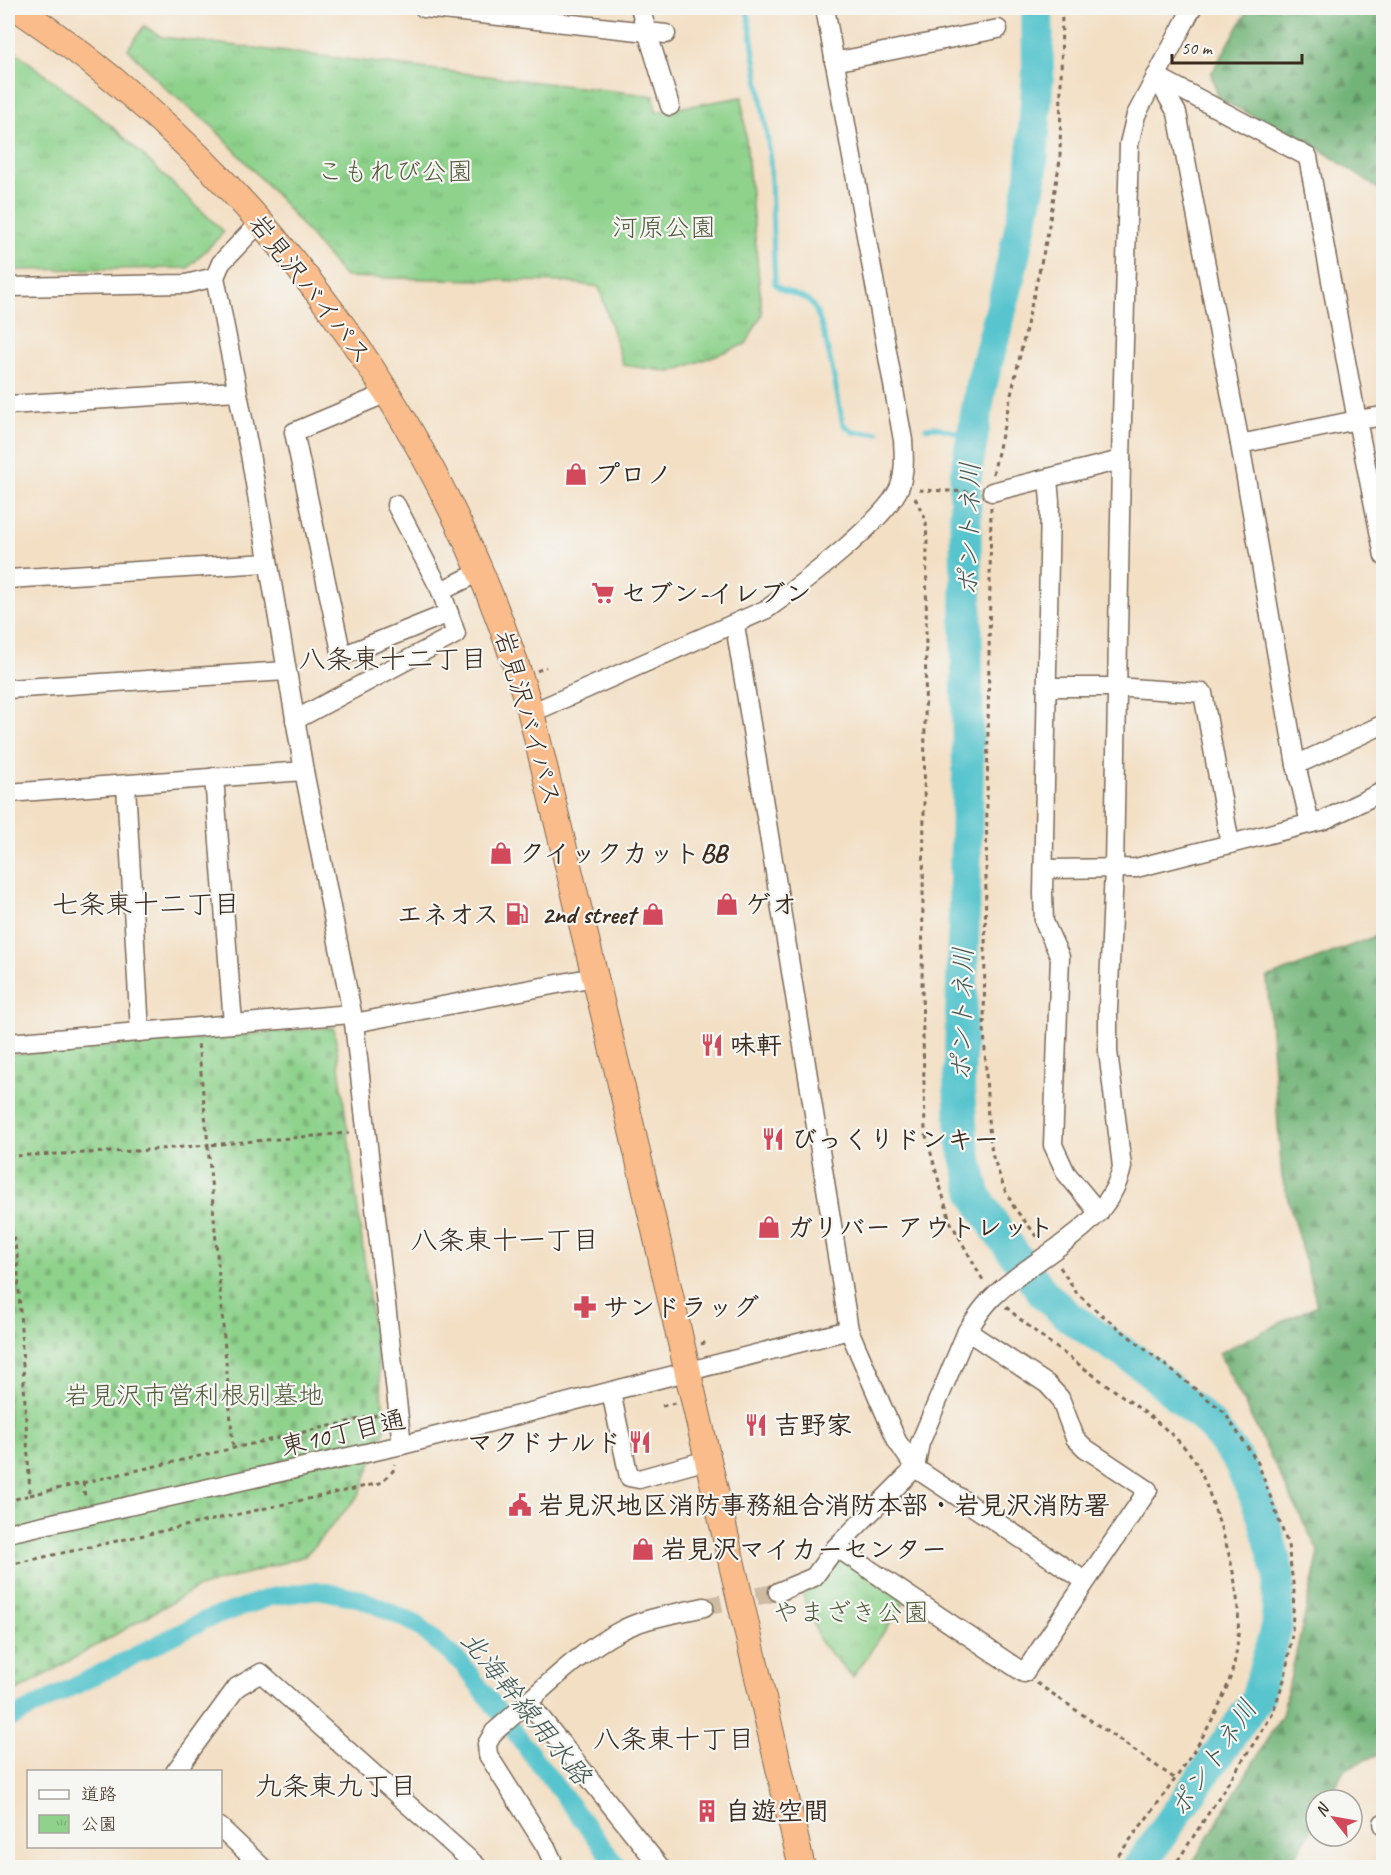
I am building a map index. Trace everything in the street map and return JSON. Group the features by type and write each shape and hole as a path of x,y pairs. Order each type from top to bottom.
{"highway":[{"name":"岩見沢バイパス","path":"17,8 83,55 155,114 260,222 299,268 350,336 387,393 440,483 482,571 517,666 531,713 802,1868"}],"street":[{"path":"424,8 657,34"},
{"path":"640,8 657,34 670,106"},
{"path":"531,713 767,609 819,569 884,512 901,485 904,464 903,440 825,8"},
{"path":"778,1592 814,1577 836,1548 915,1468 920,1443 968,1331 998,1292 1099,1214 1118,1183 1122,1167 1108,1051 1114,870 1115,687 1129,144 1136,115 1192,8"},
{"path":"834,62 998,29"},
{"path":"1156,76 1308,157 1383,556"},
{"path":"1156,76 1177,113 1240,444 1296,765 1310,824"},
{"path":"260,222 221,263 215,277 304,771 352,1019 402,1445"},
{"path":"8,287 186,284 215,277"},
{"path":"8,405 237,391"},
{"path":"387,393 294,432 342,656 449,613"},
{"path":"1240,444 1383,416"},
{"path":"988,492 1121,460"},
{"path":"1048,478 1050,502 1044,922 1060,957 1053,1145 1066,1173 1099,1214"},
{"path":"295,720 456,634 441,591 396,506"},
{"path":"8,579 267,563"},
{"path":"441,591 482,571"},
{"path":"735,625 849,1329 897,1442 915,1468 1085,1581"},
{"path":"8,689 286,670"},
{"path":"1048,687 1115,687 1203,693 1230,844"},
{"path":"1296,765 1383,724"},
{"path":"8,793 304,771"},
{"path":"214,777 233,1024"},
{"path":"126,785 140,1032"},
{"path":"1044,869 1136,868 1310,824 1337,814 1383,791"},
{"path":"8,1043 233,1024 352,1019 594,976"},
{"name":"東10丁目通","path":"8,1533 402,1445 849,1329"},
{"path":"836,1548 1024,1673 1148,1490 1085,1448 1075,1438 1060,1398 1047,1384 968,1331"},
{"path":"611,1392 629,1477 639,1479 707,1460"},
{"path":"551,1868 552,1860 546,1847 488,1755 487,1744 494,1732 590,1651 619,1631 644,1620 704,1607"},
{"path":"176,1770 237,1687 261,1673 479,1868"},
{"path":"524,1708 661,1868"},
{"path":"222,1829 263,1868"}],"path":[{"path":"1062,8 1060,160 1047,237 988,492 984,1026 988,1119 992,1154 1004,1188 1015,1209 1047,1254 1092,1307 1224,1412 1258,1463 1288,1545 1294,1591 1292,1634 1285,1677 1272,1715 1173,1868"},
{"path":"919,490 988,492"},
{"path":"915,498 926,520 927,545 922,987 925,1132 950,1221 998,1292 1043,1339 1136,1406 1192,1455 1231,1556 1237,1605 1236,1655 1213,1716 1195,1749 1109,1868"},
{"path":"196,1027 233,1446"},
{"path":"8,1156 136,1152 366,1131"},
{"path":"8,1210 17,1255 30,1495"},
{"path":"8,1501 233,1446 398,1410"},
{"path":"8,1565 380,1483 393,1471 402,1445"},
{"path":"83,1482 85,1497"},
{"path":"1024,1673 1174,1778"}],"green space":[{"path":"1249,8 1383,8 1383,192 1318,148 1219,99 1211,74"},
{"name":"こもれび公園","path":"144,26 162,37 654,96 656,112 742,97 762,314 746,344 671,372 623,365 599,287 566,282 345,277 278,197 213,127 166,89 128,49"},
{"path":"8,46 114,128 224,232 188,268 8,270"},
{"path":"1383,933 1384,1598 1377,1602 1384,1627 1383,1752 1345,1769 1335,1788 1304,1788 1304,1842 1290,1867 1190,1867 1282,1715 1319,1553 1219,1353 1317,1305 1282,1177 1267,978"},
{"name":"岩見沢市営利根別墓地","path":"334,1027 386,1427 359,1495 305,1556 195,1589 8,1696 8,1055"},
{"name":"やまざき公園","path":"837,1555 905,1601 853,1677 821,1643 803,1596 819,1582"}],"waterway":[{"path":"747,8 770,155 775,284 783,290 803,297 811,303 816,312 826,342 843,424 853,432 878,433"},
{"name":"ポントネ川","path":"1037,8 1038,70 1031,179 1006,291 981,386 965,480 968,774 959,1088 962,1140 975,1194 999,1233 1044,1294 1069,1317 1141,1364 1209,1423 1237,1459 1264,1520 1279,1575 1277,1624 1256,1700 1138,1868"},
{"path":"926,428 935,427 973,437"},
{"name":"北海幹線用水路","path":"8,1720 205,1620 271,1597 317,1590 362,1599 416,1624 462,1664 619,1868"}],"tunnel":[{"path":"704,1607 778,1592"}],"place":[{"name":"プロノ","path":"576,474"},
{"name":"セブン-イレブン","path":"603,593"},
{"name":"クイックカットBB","path":"501,853"},
{"name":"ゲオ","path":"727,904"},
{"name":"エネオス","path":"517,914"},
{"name":"2nd street","path":"653,914"},
{"name":"味軒","path":"712,1045"},
{"name":"びっくりドンキー","path":"773,1139"},
{"name":"ガリバー アウトレット","path":"769,1227"},
{"name":"サンドラッグ","path":"585,1307"},
{"name":"吉野家","path":"756,1425"},
{"name":"マクドナルド","path":"640,1442"},
{"name":"岩見沢地区消防事務組合消防本部・岩見沢消防署","path":"520,1505"},
{"name":"岩見沢マイカーセンター","path":"643,1549"},
{"name":"自遊空間","path":"707,1811"}],"district":[{"name":"八条東十二丁目","path":"393,659"},
{"name":"七条東十二丁目","path":"146,904"},
{"name":"八条東十一丁目","path":"505,1240"},
{"name":"八条東十丁目","path":"674,1739"},
{"name":"九条東九丁目","path":"336,1786"}],"park label":[{"name":"河原公園","path":"664,227"}]}
